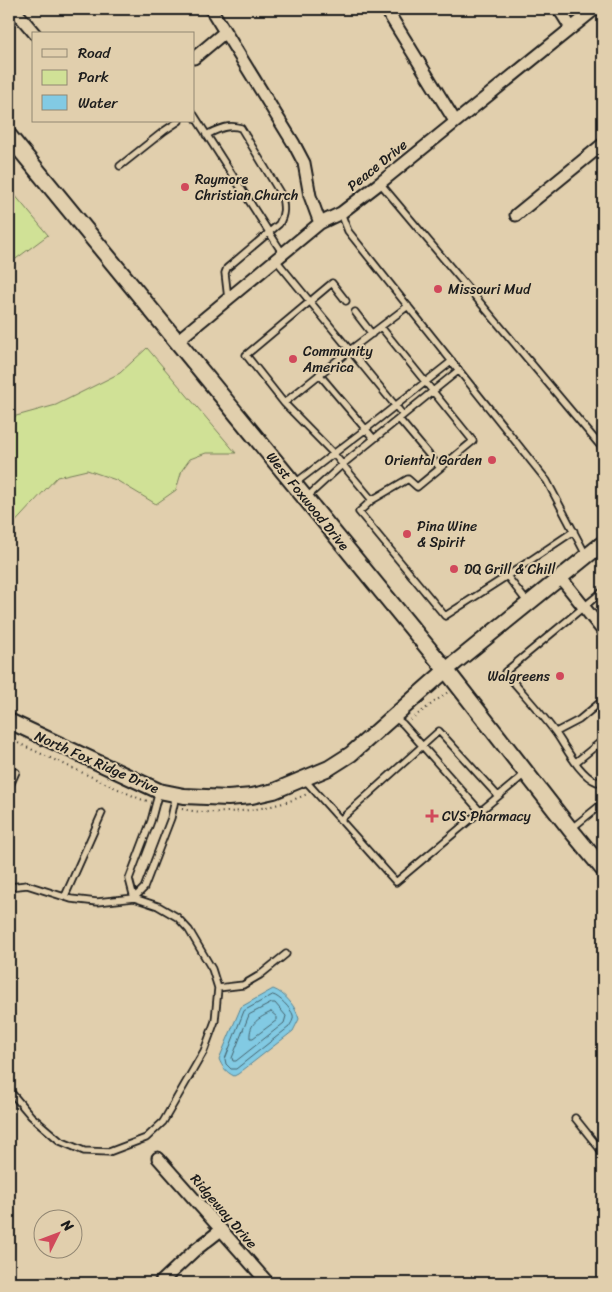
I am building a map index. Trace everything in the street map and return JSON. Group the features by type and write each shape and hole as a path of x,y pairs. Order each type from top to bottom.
{"main road":[{"name":"West Foxwood Drive","path":"9,136 446,670 570,830 603,869"}],"street":[{"path":"14,9 33,32"},
{"path":"211,9 301,156 310,196 320,223"},
{"path":"386,9 455,121"},
{"path":"558,9 571,28"},
{"name":"Peace Drive","path":"177,341 320,223 341,213 380,183 595,9"},
{"path":"195,57 225,32"},
{"path":"516,215 603,144"},
{"name":"North Fox Ridge Drive","path":"9,721 158,797 175,801 252,796 274,792 329,768 399,721 446,670 603,543"},
{"path":"560,577 603,631"},
{"name":"Ridgeway Drive","path":"158,1158 268,1283"},
{"path":"160,1283 194,1251 221,1230"}],"lane":[{"path":"195,117 269,233 279,257 309,301 396,406 401,417 440,468"},
{"path":"120,166 178,122"},
{"path":"206,134 226,126 241,128 282,196 283,217 279,224 229,264 225,273 228,299"},
{"path":"380,183 603,448"},
{"path":"341,213 348,231 547,481 587,556"},
{"path":"346,301 332,283 246,355 284,403 333,452 372,500"},
{"path":"284,403 408,306"},
{"path":"355,312 372,334"},
{"path":"382,327 473,441 417,486 408,479 372,500 359,512 445,616 574,531"},
{"path":"294,484 452,361"},
{"path":"305,498 343,464 459,370"},
{"path":"319,374 374,439"},
{"path":"507,576 528,603"},
{"path":"603,591 504,672 556,732 564,748 590,780 597,782 603,780"},
{"path":"556,732 579,720 603,700"},
{"path":"399,721 480,811"},
{"path":"340,820 439,731 498,796"},
{"path":"576,762 603,740"},
{"path":"9,788 16,772"},
{"path":"304,779 396,882 526,773"},
{"path":"134,898 129,879 158,797"},
{"path":"134,898 144,888 172,818 175,801"},
{"path":"570,830 603,803"},
{"path":"64,896 102,814"},
{"path":"9,887 27,885 71,899 97,902 134,898 158,906 177,917 189,930 212,969 218,988 215,1021 204,1051 163,1122 146,1138 109,1152 84,1151 60,1141 31,1116 9,1090"},
{"path":"218,988 243,985 260,975 286,954"},
{"path":"575,1118 603,1153"}],"path":[{"path":"399,721 457,684"},
{"path":"9,739 140,799 158,797"},
{"path":"175,801 189,811 227,812 262,808 303,796 314,790"}],"green space":[{"path":"9,188 48,235 9,264"},
{"path":"147,348 236,453 206,453 190,459 182,470 176,490 156,504 116,480 87,470 57,477 9,529 9,418 56,405 120,373"}],"water":[{"path":"273,989 289,1001 299,1019 293,1031 234,1076 225,1069 219,1059 241,1007"}],"place":[{"name":"Raymore Christian Church","path":"185,187"},
{"name":"Missouri Mud","path":"438,289"},
{"name":"Community America","path":"293,359"},
{"name":"Oriental Garden","path":"492,460"},
{"name":"Pina Wine & Spirit","path":"407,534"},
{"name":"DQ Grill & Chill","path":"454,569"},
{"name":"Walgreens","path":"560,676"},
{"name":"CVS Pharmacy","path":"432,816"}]}
